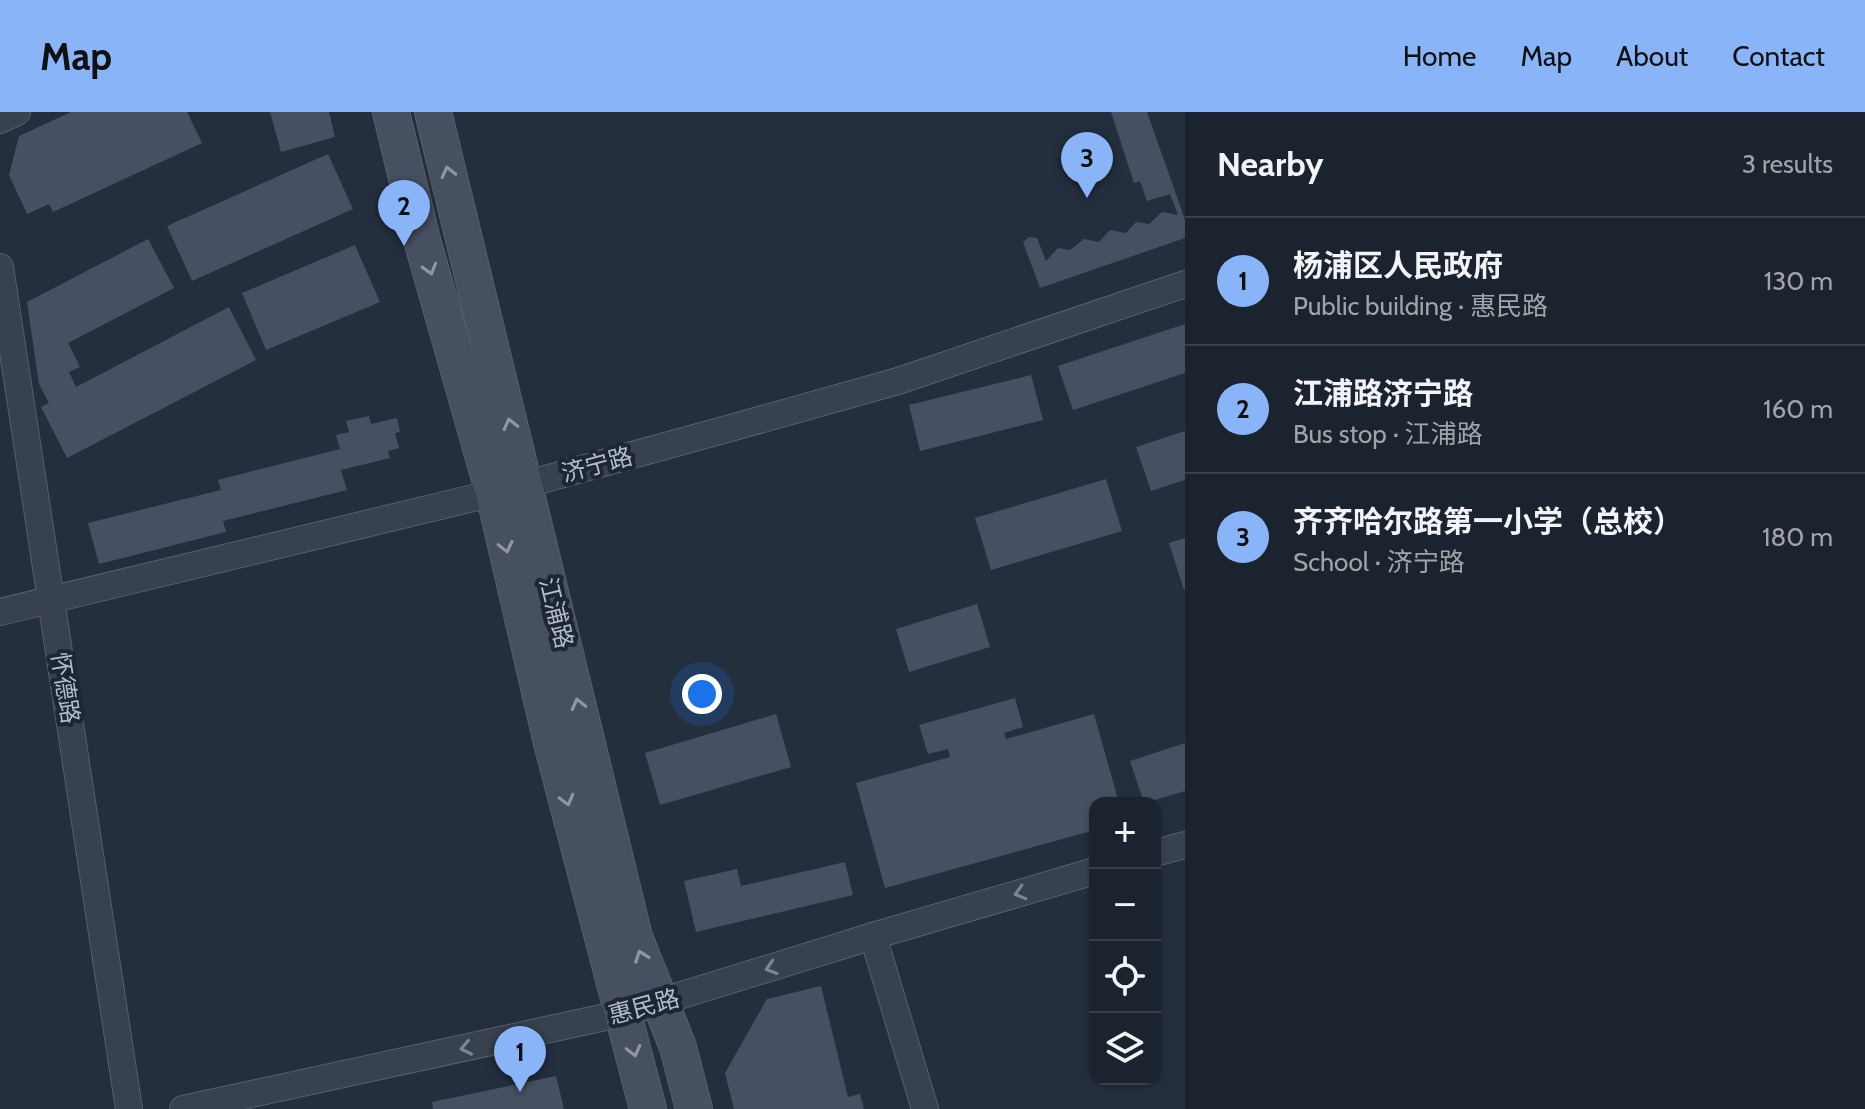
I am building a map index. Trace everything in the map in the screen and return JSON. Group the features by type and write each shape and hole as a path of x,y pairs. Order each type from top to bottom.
{"main road":[{"name":"江浦路","path":"391,112 422,240 509,489 634,937 663,1003 694,1109"},
{"name":"江浦路","path":"433,112 509,489 552,743 648,1109"}],"street":[{"path":"0,120 17,112"},
{"name":"怀德路","path":"0,267 129,1109"},
{"name":"济宁路","path":"0,612 509,489 898,381 1185,284"},
{"path":"1161,851 1185,845"},
{"name":"惠民路","path":"183,1109 663,1003 873,936 1089,873"},
{"path":"873,936 925,1109"}],"building":[{"path":"71,112 187,112 202,143 53,212 49,204 27,214 9,175 19,136"},
{"path":"270,112 329,112 335,137 281,152"},
{"path":"1111,112 1147,112 1185,220 1185,238 1040,288 1023,242 1029,237 1037,238 1046,261 1058,248 1070,250 1084,239 1099,242 1110,230 1126,233 1136,222 1149,224 1162,212 1178,215 1170,194 1147,201 1140,181 1134,183"},
{"path":"328,154 353,209 192,281 167,226"},
{"path":"148,239 174,288 68,343 80,367 69,372 76,387 229,307 256,360 67,458 41,407 49,403 39,384 27,302"},
{"path":"355,245 380,302 266,350 242,293"},
{"path":"1185,324 1185,373 1073,410 1058,366"},
{"path":"1031,375 1043,420 920,451 909,405"},
{"path":"369,416 371,424 397,418 400,432 395,433 399,448 388,451 390,458 341,470 347,490 223,521 226,532 99,564 88,523 221,490 218,480 340,449 336,435 349,432 346,421"},
{"path":"1185,431 1185,480 1151,491 1136,447"},
{"path":"1106,479 1122,531 991,570 975,518"},
{"path":"1185,538 1185,590 1184,590 1169,543"},
{"path":"977,604 990,647 909,672 896,629"},
{"path":"1015,698 1023,727 1004,733 1006,739 1094,714 1117,797 1089,797 1089,832 885,888 856,783 950,757 948,749 928,754 919,725"},
{"path":"776,714 791,767 660,805 645,753"},
{"path":"1185,743 1185,791 1161,798 1142,797 1130,761"},
{"path":"845,862 853,895 696,932 684,881 737,869 741,886"},
{"path":"821,986 848,1097 860,1094 864,1109 734,1109 725,1073 767,999"},
{"path":"556,1076 564,1109 433,1109 432,1102"}],"place":[{"name":"齐齐哈尔路第一小学（总校）","path":"1087,198"},
{"name":"江浦路济宁路","path":"404,246"},
{"name":"杨浦区人民政府","path":"520,1092"}]}
